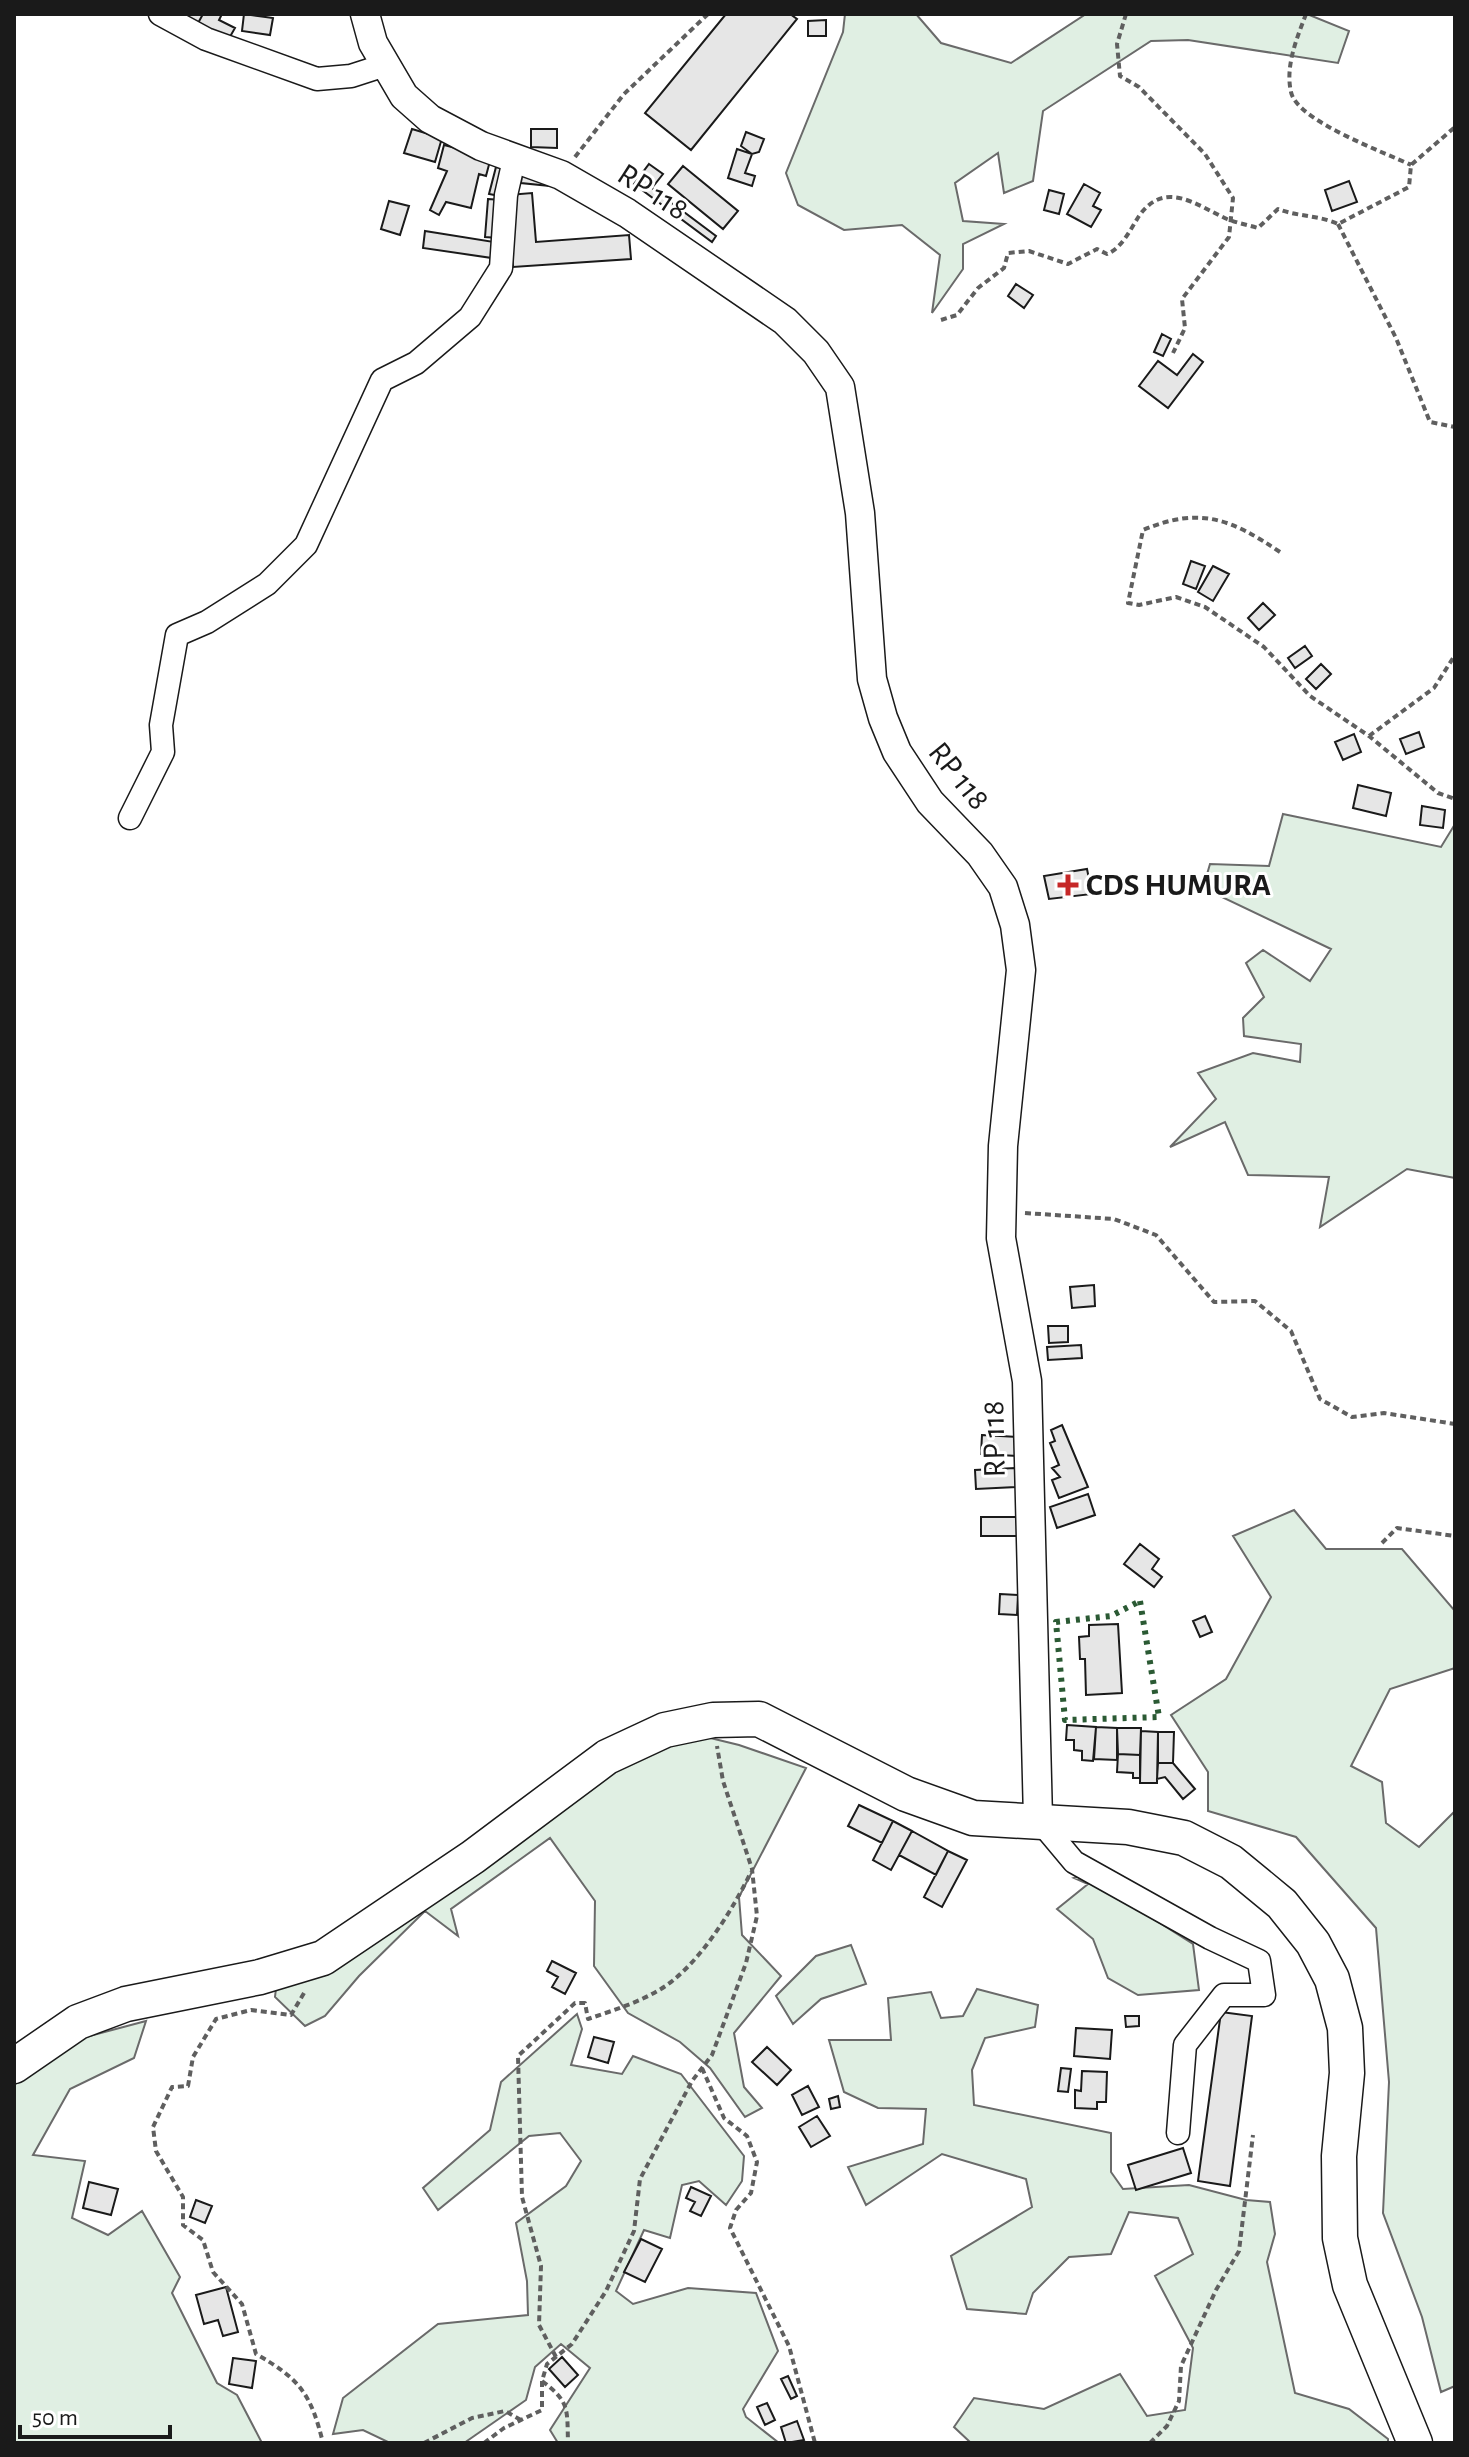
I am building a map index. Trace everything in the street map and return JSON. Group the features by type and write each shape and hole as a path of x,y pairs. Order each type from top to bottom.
{"highway":[{"path":"14,2066 78,2022 126,2004 260,1977 323,1958 412,1901 607,1757 665,1730 713,1720 759,1719 906,1794 973,1818 1038,1819 1128,1827 1184,1838 1241,1870 1282,1904 1313,1943 1332,1979 1345,2028 1347,2073 1339,2156 1340,2238 1350,2285 1415,2443"}],"main road":[{"name":"RP 118","path":"365,14 373,43 404,96 430,119 514,160 561,175 627,213 785,321 816,352 840,387 860,513 872,679 883,718 897,752 930,802 980,854 1003,887 1015,925 1021,970 1003,1146 1001,1238 1027,1381 1038,1819"}],"street":[{"path":"160,14 206,39 317,79 351,76 385,65"},
{"path":"130,818 163,752 161,725 177,635 207,622 267,584 306,545 382,380 416,363 470,317 501,268 506,195 514,160"},
{"path":"1038,1819 1074,1862 1210,1938 1259,1961 1264,1995 1224,1995 1185,2045 1178,2133"}],"path":[{"path":"561,175 624,94 708,14"},
{"path":"1126,14 1117,44 1120,76 1139,87 1205,154 1233,198 1229,237 1182,299 1185,328 1173,353"},
{"path":"1306,14 1293,48 1291,94 1307,115 1411,165"},
{"path":"1338,224 1409,187 1411,165 1455,127"},
{"path":"941,320 957,315 978,288 1004,268 1008,253 1029,251 1068,264 1097,249 1107,254 1116,250 1144,210 1169,195 1184,197 1230,221 1258,228 1278,209 1303,218 1321,217 1338,224 1396,338 1430,422 1455,427"},
{"path":"1280,552 1220,518 1168,520 1143,530 1128,603 1139,605 1176,597 1205,607 1264,647 1310,696 1369,736 1438,793 1455,799"},
{"path":"1369,736 1434,688 1455,655"},
{"path":"1001,1212 1114,1219 1156,1235 1214,1302 1255,1301 1291,1331 1320,1399 1352,1417 1384,1413 1455,1424"},
{"path":"1382,1543 1397,1528 1455,1536"},
{"path":"484,2443 542,2410 542,2381 547,2364 572,2344 606,2291 634,2231 640,2179 712,2055 746,1963 757,1916 752,1869 723,1781 713,1720"},
{"path":"556,2357 539,2325 541,2266 522,2197 518,2056 575,2003 585,2003 588,2019 626,2006 677,1978 733,1909 752,1869"},
{"path":"323,1958 291,2015 251,2010 216,2019 193,2057 188,2086 172,2087 153,2127 156,2151 183,2197 183,2225 203,2240 213,2272 242,2304 256,2354 286,2371 309,2396 323,2443"},
{"path":"702,2068 724,2118 747,2136 757,2162 751,2193 736,2210 730,2228 789,2346 815,2443"},
{"path":"1150,2443 1167,2426 1179,2401 1181,2366 1216,2290 1239,2251 1253,2135"},
{"path":"542,2381 563,2397 567,2410 568,2443"},
{"path":"424,2443 472,2418 505,2411 521,2420"}],"green space":[{"path":"845,14 916,14 941,43 1011,63 1086,14 1307,14 1349,31 1338,63 1188,40 1151,41 1043,111 1033,181 1004,193 998,153 955,183 963,221 1004,224 963,244 963,269 932,313 940,255 902,225 844,230 798,205 786,173 843,32"},
{"path":"1283,814 1441,847 1455,824 1455,1178 1407,1169 1320,1227 1329,1177 1248,1175 1225,1122 1170,1147 1216,1099 1198,1073 1253,1053 1300,1062 1301,1044 1244,1036 1243,1018 1264,997 1246,963 1263,950 1310,981 1331,949 1203,888 1210,864 1269,866"},
{"path":"1294,1510 1326,1549 1402,1549 1455,1611 1455,1668 1390,1689 1351,1766 1382,1782 1386,1823 1419,1847 1455,1811 1455,2386 1441,2392 1422,2317 1383,2213 1389,2082 1376,1928 1296,1837 1208,1811 1208,1772 1171,1715 1226,1679 1271,1597 1233,1536"},
{"path":"698,1735 739,1745 806,1768 739,1897 742,1935 781,1976 734,2033 744,2087 762,2108 745,2117 710,2068 680,2042 628,2013 594,1966 595,1901 550,1838 451,1909 458,1936 425,1911 359,1976 325,2016 305,2026 275,1997 277,1980 619,1761"},
{"path":"1084,1875 1193,1944 1199,1990 1138,1995 1108,1978 1093,1939 1057,1909 1088,1884 1074,1878"},
{"path":"851,1945 866,1984 821,1999 793,2024 776,1996 816,1956"},
{"path":"977,1989 1038,2005 1035,2027 985,2038 972,2070 974,2105 1111,2133 1111,2172 1123,2189 1189,2185 1246,2200 1270,2202 1275,2234 1267,2262 1295,2393 1349,2409 1388,2439 1388,2443 971,2443 954,2427 974,2398 1044,2409 1120,2374 1147,2416 1185,2410 1193,2348 1155,2276 1193,2254 1178,2218 1129,2212 1111,2254 1069,2257 1033,2293 1026,2314 967,2309 951,2256 1032,2207 1026,2179 942,2154 866,2205 848,2167 923,2144 926,2109 878,2108 844,2092 829,2040 891,2040 888,1998 931,1992 941,2018 963,2016"},
{"path":"577,2014 582,2029 571,2065 622,2074 633,2056 681,2074 744,2156 742,2181 726,2205 699,2181 682,2185 670,2238 644,2230 616,2291 633,2304 688,2288 756,2293 778,2351 743,2409 746,2417 779,2443 558,2443 550,2430 590,2368 561,2344 535,2367 526,2400 464,2443 390,2443 363,2430 333,2434 343,2398 438,2324 528,2315 527,2281 516,2223 566,2186 581,2161 560,2133 529,2136 438,2210 423,2188 490,2130 501,2082"},
{"path":"146,2021 134,2058 70,2089 33,2155 85,2161 72,2218 108,2235 142,2211 180,2277 172,2293 217,2383 237,2395 262,2443 14,2443 14,2085 82,2038"}],"building":[{"path":"188,14 203,14 197,25 185,19"},
{"path":"203,14 222,14 219,20 235,28 227,42 197,25"},
{"path":"244,14 273,18 270,35 242,31"},
{"path":"726,14 790,14 797,19 691,150 645,113"},
{"path":"826,20 826,36 808,36 808,21"},
{"path":"412,129 442,138 435,162 404,153"},
{"path":"531,129 557,129 557,148 531,147"},
{"path":"746,132 764,139 759,152 752,154 741,146"},
{"path":"444,145 491,157 486,176 479,174 471,208 446,202 439,215 430,210 447,171 438,168"},
{"path":"737,149 752,154 745,173 755,176 752,186 728,178"},
{"path":"649,164 663,174 652,188 716,236 712,242 634,184"},
{"path":"683,166 738,211 723,229 668,184"},
{"path":"496,167 506,169 500,196 489,194"},
{"path":"522,173 550,186 521,183"},
{"path":"1349,181 1357,202 1332,211 1325,190"},
{"path":"1084,184 1100,193 1093,206 1101,210 1091,227 1067,214"},
{"path":"1049,190 1064,194 1059,214 1044,210"},
{"path":"532,193 536,242 629,235 631,259 513,267 508,195"},
{"path":"488,199 501,200 498,238 485,237"},
{"path":"389,201 409,206 400,235 381,229"},
{"path":"425,231 494,242 492,258 423,248"},
{"path":"1016,284 1033,295 1024,308 1008,296"},
{"path":"1162,334 1171,339 1163,356 1154,352"},
{"path":"1193,354 1203,362 1168,408 1139,386 1158,361 1177,375"},
{"path":"1191,561 1205,566 1196,589 1183,584"},
{"path":"1213,566 1229,574 1213,601 1198,592"},
{"path":"1263,603 1275,615 1259,630 1248,618"},
{"path":"1305,646 1312,656 1295,668 1288,658"},
{"path":"1321,664 1331,674 1316,689 1306,679"},
{"path":"1419,732 1424,747 1406,754 1400,739"},
{"path":"1354,734 1361,752 1343,760 1335,742"},
{"path":"1358,785 1391,793 1386,816 1353,808"},
{"path":"1422,806 1445,810 1443,828 1420,825"},
{"name":"CDS HUMURA","path":"1087,869 1092,894 1049,899 1044,876"},
{"path":"1094,1285 1095,1306 1072,1308 1070,1287"},
{"path":"1048,1326 1068,1326 1068,1342 1049,1343"},
{"path":"1081,1345 1082,1358 1048,1360 1047,1347"},
{"path":"1062,1425 1088,1487 1059,1498 1052,1480 1060,1477 1052,1468 1059,1465 1050,1443 1055,1441 1051,1430"},
{"path":"982,1435 1019,1437 1018,1456 981,1454"},
{"path":"1015,1468 1016,1487 976,1489 975,1470"},
{"path":"1088,1494 1095,1515 1057,1528 1050,1507"},
{"path":"981,1517 1017,1517 1017,1536 981,1536"},
{"path":"1140,1544 1159,1559 1152,1569 1162,1577 1154,1587 1124,1564"},
{"path":"1000,1594 1018,1595 1017,1615 999,1614"},
{"path":"1205,1616 1212,1632 1200,1637 1193,1621"},
{"path":"1118,1624 1122,1693 1086,1695 1085,1659 1080,1659 1079,1637 1089,1636 1089,1625"},
{"path":"1067,1725 1096,1727 1093,1761 1082,1760 1082,1751 1074,1750 1074,1740 1066,1740"},
{"path":"1096,1727 1117,1728 1117,1760 1094,1759"},
{"path":"1117,1728 1141,1728 1140,1755 1118,1754"},
{"path":"1141,1731 1158,1732 1157,1783 1140,1783"},
{"path":"1158,1732 1174,1732 1173,1763 1158,1763"},
{"path":"1118,1754 1140,1755 1140,1778 1133,1778 1133,1773 1117,1772"},
{"path":"1158,1763 1173,1763 1195,1789 1183,1799 1165,1777 1157,1779"},
{"path":"859,1805 893,1821 882,1843 848,1826"},
{"path":"893,1821 912,1831 891,1870 873,1860"},
{"path":"912,1831 948,1851 936,1875 899,1855"},
{"path":"948,1851 967,1860 942,1907 924,1897"},
{"path":"552,1961 576,1973 565,1994 552,1987 558,1977 547,1971"},
{"path":"1221,2012 1252,2016 1230,2186 1198,2181"},
{"path":"1125,2016 1139,2016 1139,2026 1126,2027"},
{"path":"1076,2028 1112,2030 1110,2059 1074,2056"},
{"path":"594,2037 614,2042 608,2063 588,2057"},
{"path":"767,2047 791,2070 777,2085 752,2062"},
{"path":"1061,2068 1071,2069 1068,2092 1058,2091"},
{"path":"1082,2071 1107,2072 1106,2102 1097,2102 1097,2109 1075,2108 1075,2090 1081,2091"},
{"path":"808,2086 819,2107 802,2115 792,2095"},
{"path":"838,2096 840,2107 831,2109 829,2099"},
{"path":"817,2116 830,2136 811,2147 799,2127"},
{"path":"1183,2148 1191,2173 1136,2190 1128,2165"},
{"path":"89,2182 118,2189 111,2215 83,2208"},
{"path":"691,2187 711,2196 701,2216 690,2211 695,2202 686,2198"},
{"path":"196,2200 212,2206 205,2223 190,2217"},
{"path":"641,2239 662,2249 645,2282 624,2272"},
{"path":"226,2287 238,2332 223,2336 218,2320 204,2324 196,2295"},
{"path":"562,2357 578,2375 565,2387 549,2369"},
{"path":"233,2358 256,2361 252,2388 229,2384"},
{"path":"788,2376 797,2396 791,2399 781,2379"},
{"path":"767,2403 775,2420 765,2425 757,2407"},
{"path":"797,2421 804,2440 786,2443 781,2427"}],"hedge":[{"path":"1140,1601 1159,1717 1065,1720 1056,1622 1111,1616 1140,1601"}],"place":[{"name":"CDS HUMURA","path":"1068,885"}]}
